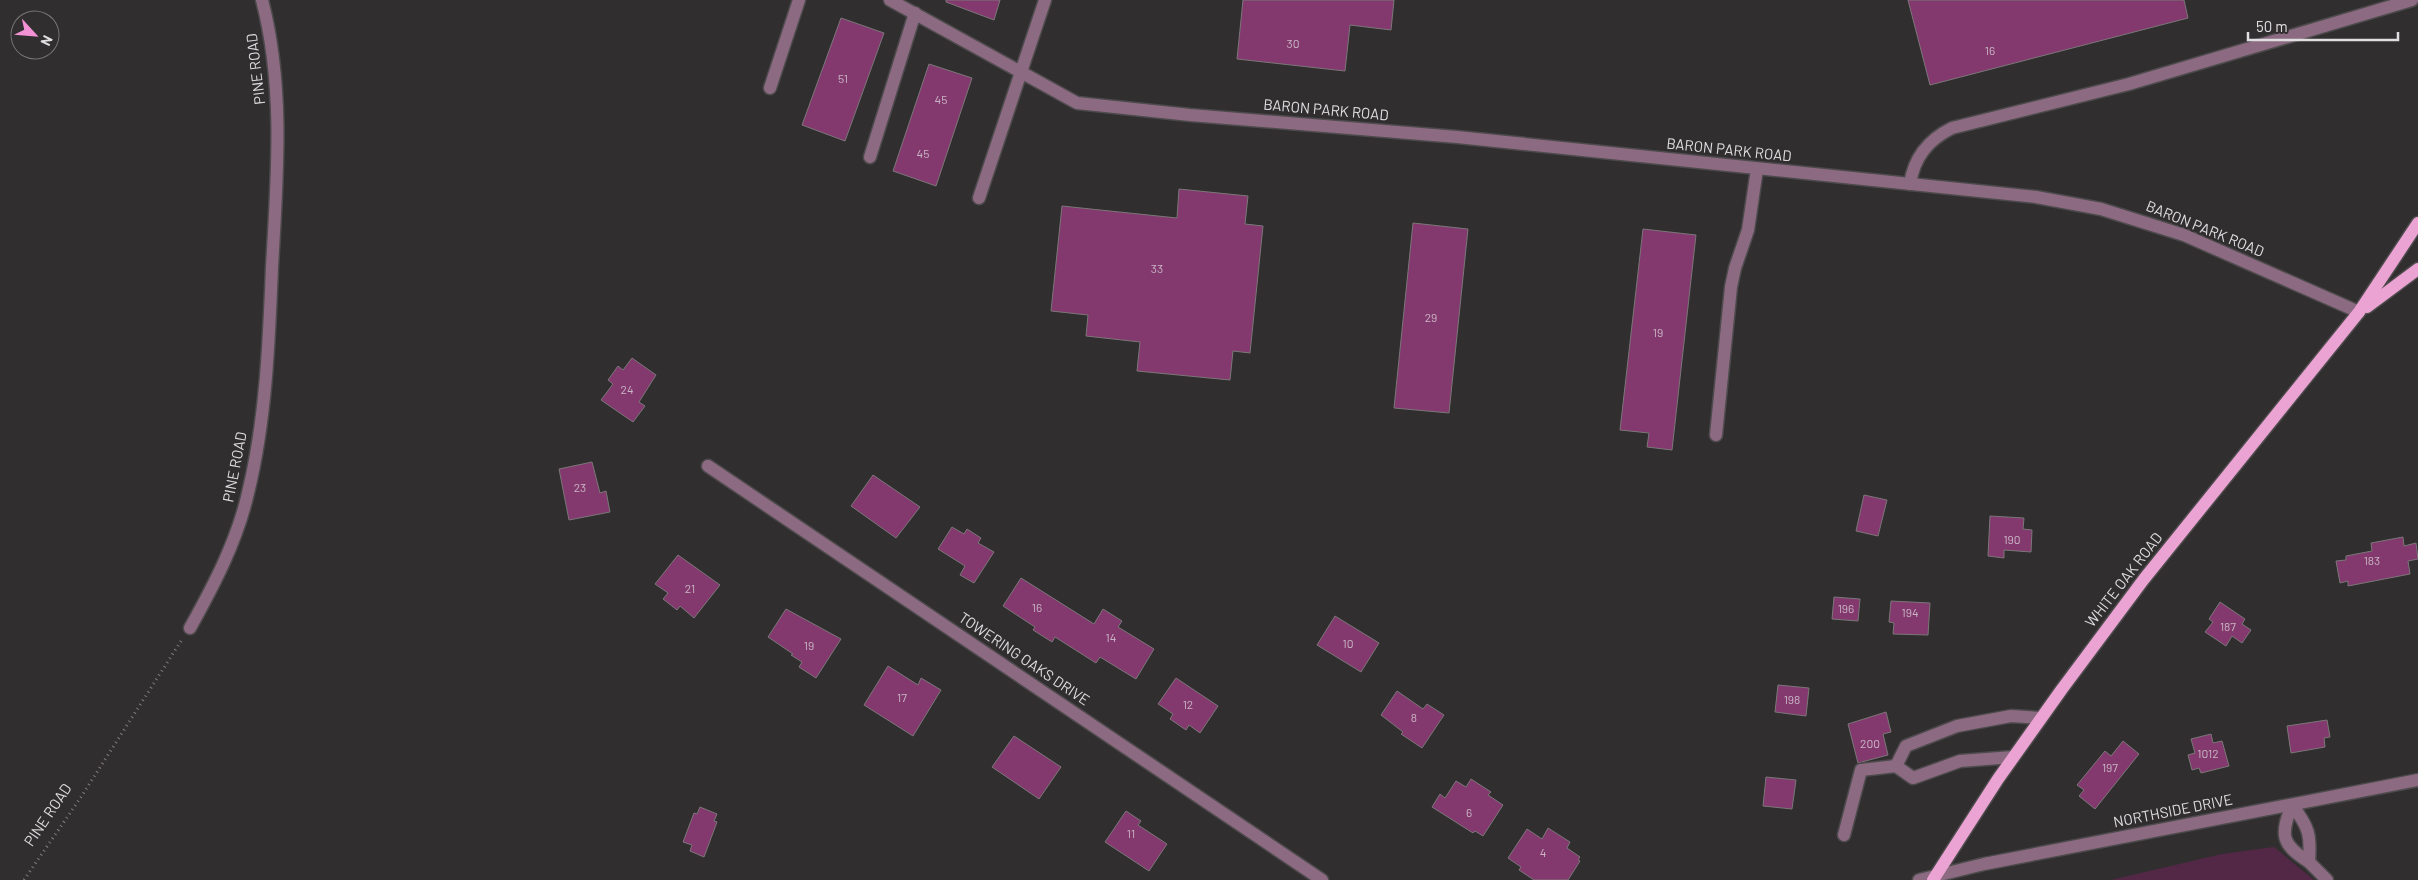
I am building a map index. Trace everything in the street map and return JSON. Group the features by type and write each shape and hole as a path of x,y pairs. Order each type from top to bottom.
{"main road":[{"name":"WHITE OAK ROAD","path":"1934,878 2013,757 2041,718 2144,579 2359,312 2418,223"},
{"name":"WHITE OAK ROAD","path":"2359,312 2418,269"}],"street":[{"name":"PINE ROAD","path":"190,628 217,579 235,537 248,494 257,449 269,338 278,141 276,86 262,0"},
{"path":"770,88 799,0"},
{"path":"890,0 1020,70"},
{"path":"979,198 1020,70 1046,0"},
{"path":"1910,184 1918,156 1937,136 1952,128 2129,84 2412,0"},
{"path":"870,157 915,13"},
{"name":"BARON PARK ROAD","path":"1020,70 1077,103 1190,115 1457,137 2036,197 2100,209 2142,220 2184,235 2359,312"},
{"path":"1716,435 1731,287 1735,268 1748,230 1757,169"},
{"name":"TOWERING OAKS DRIVE","path":"708,466 1322,880"},
{"path":"1896,766 1906,746 1957,726 2011,716 2041,718"},
{"path":"1844,835 1861,770 1896,766 1913,778 1960,761 2013,757"},
{"name":"NORTHSIDE DRIVE","path":"1919,880 1934,878 1984,864 2418,780"},
{"path":"2292,805 2284,825 2284,834 2290,850 2309,862 2327,880"},
{"path":"2292,805 2306,823 2311,839 2309,862"}],"path":[{"name":"PINE ROAD","path":"24,880 81,797 190,628"}],"shaded area":[{"path":"2274,847 2314,880 2111,880 2222,854"}],"building":[{"path":"946,0 1000,0 994,20 946,2"},
{"path":"1243,0 1394,0 1391,30 1350,25 1345,71 1237,59"},
{"path":"1908,0 2184,0 2188,18 1930,85"},
{"path":"841,18 884,33 845,141 802,125"},
{"path":"929,64 972,78 936,186 893,171"},
{"path":"1179,189 1248,196 1245,224 1263,226 1250,353 1233,351 1230,380 1137,371 1140,342 1086,336 1088,315 1051,311 1062,206 1177,218"},
{"path":"1413,223 1468,229 1449,413 1394,408"},
{"path":"1643,229 1696,235 1672,450 1647,447 1649,433 1620,430"},
{"path":"632,358 656,375 639,402 645,406 633,422 601,400 613,384 608,380 618,366 623,370"},
{"path":"592,462 600,493 606,491 610,512 569,520 559,469"},
{"path":"873,475 920,507 896,538 851,506"},
{"path":"1864,495 1887,500 1878,536 1856,531"},
{"path":"1990,516 2024,518 2023,529 2032,530 2031,552 2004,550 2004,558 1988,556"},
{"path":"952,527 964,534 967,529 981,538 978,543 994,552 974,583 960,575 965,566 938,549"},
{"path":"2403,537 2404,546 2416,543 2418,559 2408,561 2410,574 2348,586 2348,581 2340,583 2336,561 2346,560 2346,556 2372,551 2371,543"},
{"path":"678,555 720,585 694,618 680,606 677,610 663,599 668,593 655,584"},
{"path":"1021,578 1094,624 1103,609 1122,621 1118,627 1154,649 1136,679 1100,657 1096,663 1055,637 1052,642 1033,630 1035,627 1003,606"},
{"path":"1834,597 1860,599 1858,621 1832,619"},
{"path":"1891,601 1930,603 1928,635 1893,634 1894,623 1889,622"},
{"path":"2220,602 2245,619 2242,624 2251,630 2242,643 2232,636 2226,646 2205,632 2213,622 2209,619"},
{"path":"786,609 841,639 816,678 799,667 802,662 791,655 793,654 768,637"},
{"path":"1335,616 1379,643 1361,672 1317,645"},
{"path":"888,666 918,685 921,678 941,690 913,736 864,705"},
{"path":"1176,678 1218,706 1200,733 1189,725 1186,730 1170,719 1173,714 1158,704"},
{"path":"1778,685 1809,688 1806,716 1775,712"},
{"path":"1397,691 1423,709 1427,704 1444,715 1422,748 1401,734 1403,732 1381,715"},
{"path":"1886,712 1891,732 1883,734 1888,755 1858,763 1848,724"},
{"path":"2327,720 2330,737 2324,738 2325,747 2291,753 2287,726"},
{"path":"2211,734 2213,743 2222,741 2229,766 2201,773 2199,768 2192,770 2188,755 2195,753 2191,739"},
{"path":"1014,736 1061,767 1039,799 992,767"},
{"path":"2123,741 2139,754 2095,809 2079,796 2084,790 2077,785 2105,751 2111,756"},
{"path":"1766,777 1796,780 1792,809 1763,806"},
{"path":"1471,779 1491,792 1488,795 1503,805 1483,836 1475,831 1473,833 1432,807 1440,794 1445,798 1456,781 1466,787"},
{"path":"700,807 717,814 714,821 717,822 704,857 690,851 692,845 683,842 694,813 697,814"},
{"path":"1126,811 1141,821 1138,825 1167,844 1149,871 1105,842"},
{"path":"1548,828 1570,842 1567,848 1580,857 1578,860 1580,861 1568,880 1534,880 1519,870 1521,867 1508,858 1527,829 1542,839"}]}
